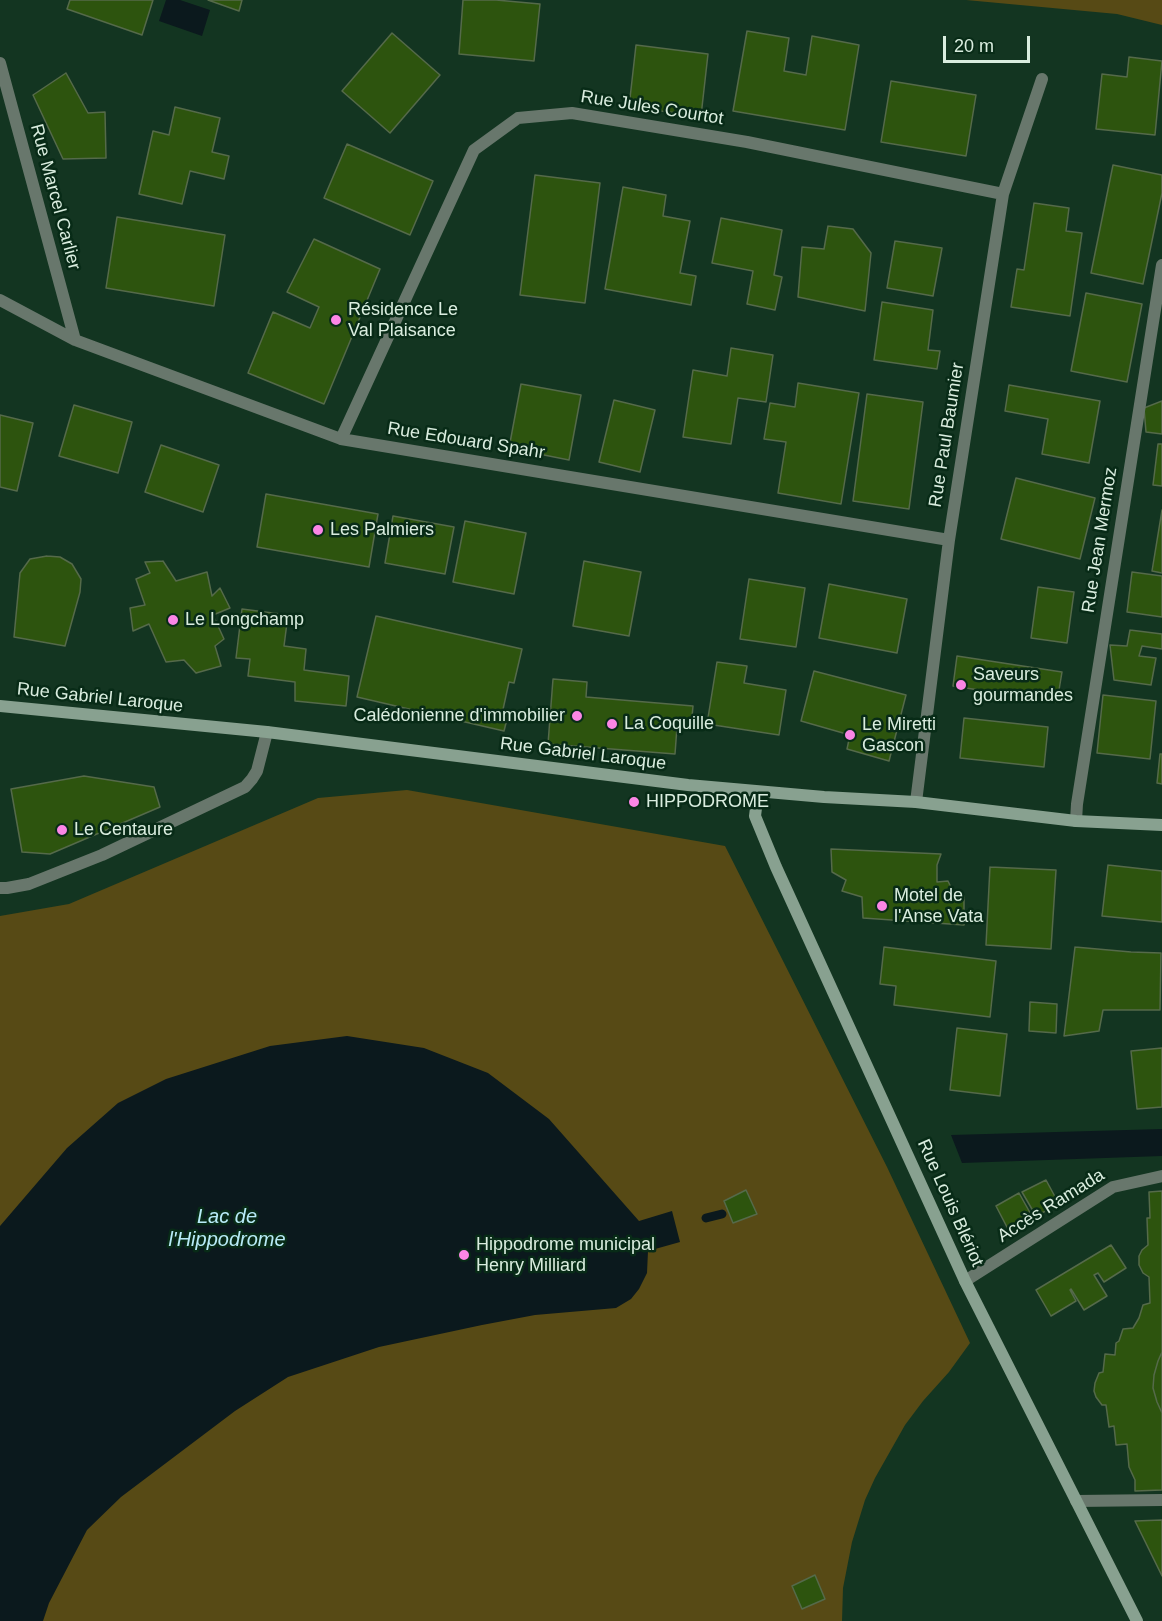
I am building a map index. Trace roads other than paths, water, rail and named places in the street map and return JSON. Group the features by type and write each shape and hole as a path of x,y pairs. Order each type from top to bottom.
{"street":[{"name":"Rue Marcel Carlier","path":"0,63 75,340"},
{"name":"Rue Paul Baumier","path":"916,802 949,540 1003,194 1042,79"},
{"name":"Rue Jules Courtot","path":"341,439 474,150 518,117 572,113 747,142 1003,194"},
{"name":"Rue Jean Mermoz","path":"1076,821 1162,265"},
{"name":"Rue Edouard Spahr","path":"0,300 75,340 341,439 949,540"},
{"name":"Rue Gabriel Laroque","path":"0,706 267,732 688,785 916,802 1076,821 1162,825"},
{"path":"0,888 29,884 102,855 245,787 257,771 267,732"},
{"name":"Rue Louis Blériot","path":"758,792 755,816 776,867 965,1281 1137,1621"},
{"name":"Accès Ramada","path":"965,1281 1113,1187 1162,1176"},
{"path":"1076,1501 1162,1500"}],"water":[{"path":"166,0 180,0 210,10 202,36 159,21"},
{"name":"Lac de l'Hippodrome","path":"347,1036 424,1048 488,1073 549,1119 639,1221 672,1211 680,1242 648,1251 647,1273 639,1289 631,1299 616,1308 535,1315 482,1325 379,1347 288,1377 235,1411 121,1497 87,1530 49,1603 43,1621 0,1621 0,1226 67,1148 118,1103 166,1079 270,1046"},
{"path":"1162,1129 1162,1156 962,1163 951,1135"}],"waterway":[{"path":"706,1218 722,1214"}],"place":[{"name":"Résidence Le Val Plaisance","path":"336,320"},
{"name":"Les Palmiers","path":"318,530"},
{"name":"Le Longchamp","path":"173,620"},
{"name":"Saveurs gourmandes","path":"961,685"},
{"name":"Calédonienne d'immobilier","path":"577,716"},
{"name":"La Coquille","path":"612,724"},
{"name":"Le Miretti Gascon","path":"850,735"},
{"name":"HIPPODROME","path":"634,802"},
{"name":"Le Centaure","path":"62,830"},
{"name":"Motel de l'Anse Vata","path":"882,906"},
{"name":"Hippodrome municipal Henry Milliard","path":"464,1255"}]}
